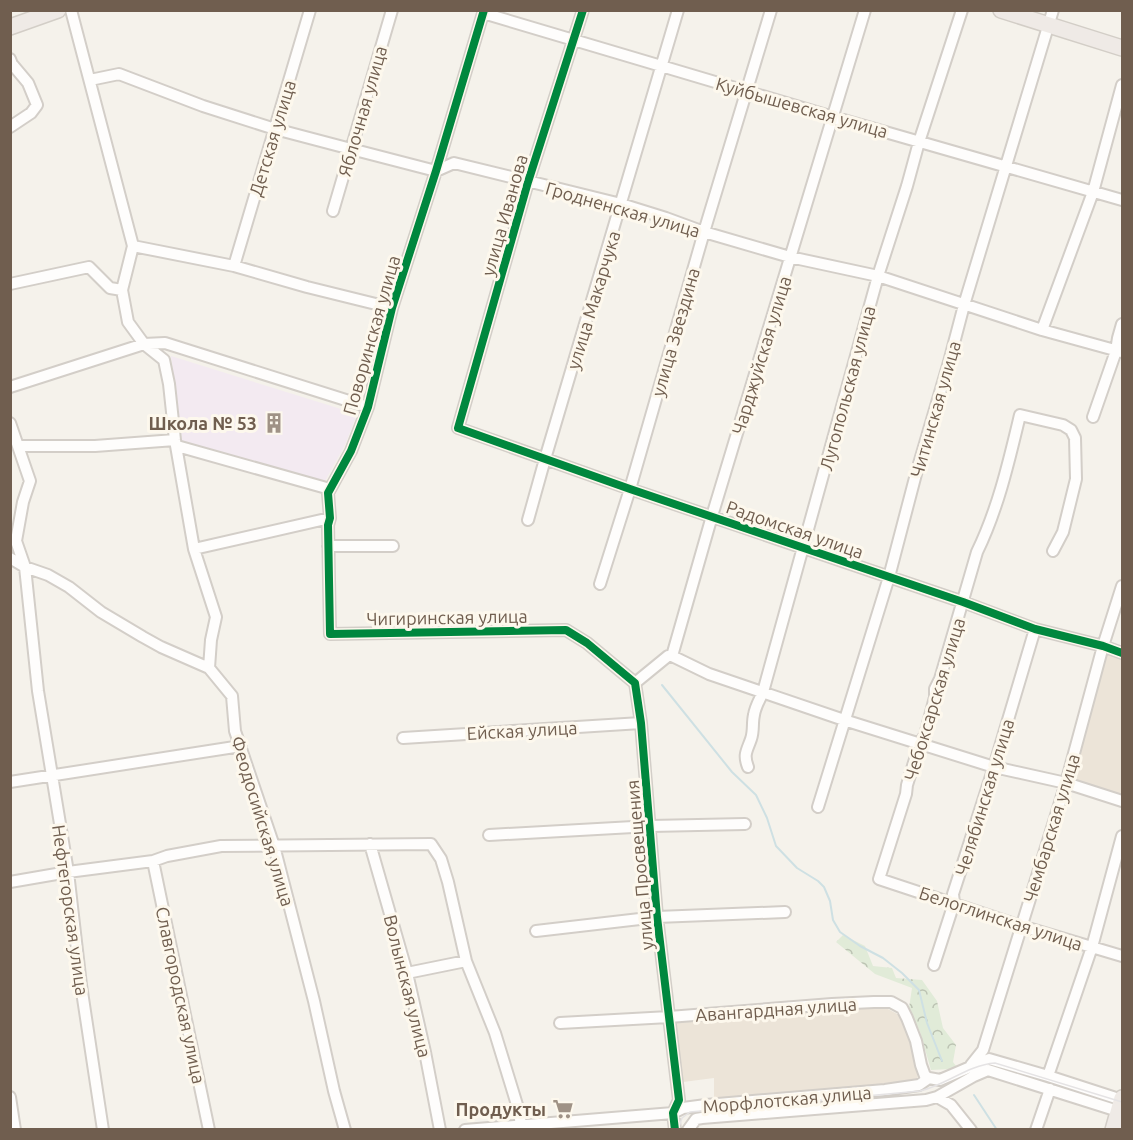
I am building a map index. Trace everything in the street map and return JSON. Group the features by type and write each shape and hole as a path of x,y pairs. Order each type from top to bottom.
{"highway":[{"path":"10,27 58,10"},
{"path":"1001,10 1122,48"},
{"path":"1113,1130 1121,1103"}],"street":[{"path":"10,558 69,587 101,612 161,647 209,668 211,640 216,617 194,549 164,360 144,344 128,322 122,290 134,246 71,10"},
{"name":"Детская улица","path":"234,266 310,10"},
{"name":"Яблочная улица","path":"333,211 392,10"},
{"name":"улица Иванова","path":"458,428 528,182 583,10"},
{"name":"улица Макарчука","path":"528,520 678,10"},
{"name":"улица Звездина","path":"600,584 771,10"},
{"name":"Чарджуйская улица","path":"672,656 865,10"},
{"name":"Лугопольская улица","path":"748,767 746,749 751,739 753,715 764,692 878,276 962,10"},
{"name":"Читинская улица","path":"818,807 889,577 964,305 1053,10"},
{"name":"Куйбышевская улица","path":"483,12 1122,201"},
{"name":"Поворинская улица","path":"330,634 328,493 351,451 368,407 392,308 483,12"},
{"path":"10,59 27,83 37,105 31,113 10,127"},
{"name":"Гродненская улица","path":"90,80 119,74 203,106 275,129 351,149 436,171 454,163 621,204 704,232 790,257 878,276 1042,330 1119,351"},
{"path":"1042,330 1093,192 1122,85"},
{"path":"134,246 234,266 392,308"},
{"path":"10,284 89,267 110,288 122,290"},
{"path":"1093,417 1119,351 1122,324"},
{"path":"10,387 144,344 165,343 368,407"},
{"name":"Чебоксарская улица","path":"879,879 920,743 925,735 935,689 940,680 977,552 986,534 1007,468 1020,415 1064,424 1075,438 1076,479 1063,532 1053,551"},
{"name":"Нефтегорская улица","path":"10,423 30,481 23,502 16,541 25,567 38,691 68,872 81,985 103,1130"},
{"name":"Радомская улица","path":"458,428 963,602 1035,629 1122,653"},
{"path":"19,446 176,443 330,489"},
{"path":"194,549 330,518"},
{"path":"328,546 393,546"},
{"name":"Чембарская улица","path":"971,1065 983,1050 1066,783 1103,646 1122,586"},
{"name":"Челябинская улица","path":"934,965 954,903 953,894 1035,629"},
{"name":"Чигиринская улица","path":"330,634 566,630 586,643 635,683"},
{"path":"635,683 668,656 672,656 709,674 844,720 994,767 1066,783 1122,801"},
{"name":"Феодосийская улица","path":"209,668 232,696 235,730 274,846 345,1130"},
{"name":"улица Просвещения","path":"635,683 651,826 657,917 679,1100 673,1113 675,1130"},
{"name":"Ейская улица","path":"403,738 641,723"},
{"path":"10,782 241,746"},
{"path":"489,835 651,826 745,824"},
{"path":"1051,1077 1092,947 1122,836"},
{"name":"Волынская улица","path":"370,844 407,973 440,1130"},
{"path":"10,882 153,861 220,846 431,844 441,859 466,961 495,1033 521,1124"},
{"name":"Славгородская улица","path":"153,861 209,1130"},
{"name":"Белоглинская улица","path":"879,879 1021,926 1122,956"},
{"path":"536,932 657,917 785,912"},
{"path":"407,973 466,961"},
{"name":"Авангардная улица","path":"560,1023 891,1002 902,1008 908,1018 925,1076 935,1079"},
{"path":"971,1065 989,1059 1051,1077 1121,1103"},
{"name":"Морфлотская улица","path":"465,1130 673,1113 683,1108 706,1105 885,1090 919,1085 971,1065"},
{"path":"937,1097 987,1070 1050,1089 1121,1103"},
{"path":"951,1105 952,1093 958,1085"},
{"path":"1036,1130 1050,1089"},
{"path":"10,1097 15,1130"},
{"path":"937,1097 951,1105 971,1130"},
{"name":"Морфлотская улица","path":"688,1129 696,1119 702,1118 926,1100 937,1097"}],"shaded area":[{"path":"171,356 357,414 345,445 325,481 182,441"},
{"path":"1107,652 1122,657 1122,795 1070,782"},
{"path":"872,1006 886,1008 901,1016 908,1029 917,1066 918,1083 756,1094 714,1101 714,1078 683,1082 676,1021"}],"green space":[{"path":"843,935 865,946 873,966 892,968 896,978 922,980 937,1001 943,1028 956,1045 953,1062 956,1066 950,1069 931,1070 920,1032 909,1008 912,988 875,974 836,942"}],"waterway":[{"path":"662,685 732,772 756,795 767,818 776,846 797,868 824,887 830,901 833,920 840,932 883,958 919,990 927,1023 942,1061"},
{"path":"974,1095 997,1130"}],"tram line":[{"path":"678,1130 682,1118 690,1112 920,1091 976,1067 995,1063 1122,1102"}],"cycle path":[{"path":"484,10 392,308 368,407 351,451 328,493 330,634 566,630 587,643 635,683 641,723 657,917 679,1100 673,1113 675,1130"},
{"path":"583,10 528,182 458,428 963,602 1035,629 1122,653"}],"place":[{"name":"Школа № 53","path":"274,423"},
{"name":"Продукты","path":"563,1109"}]}
